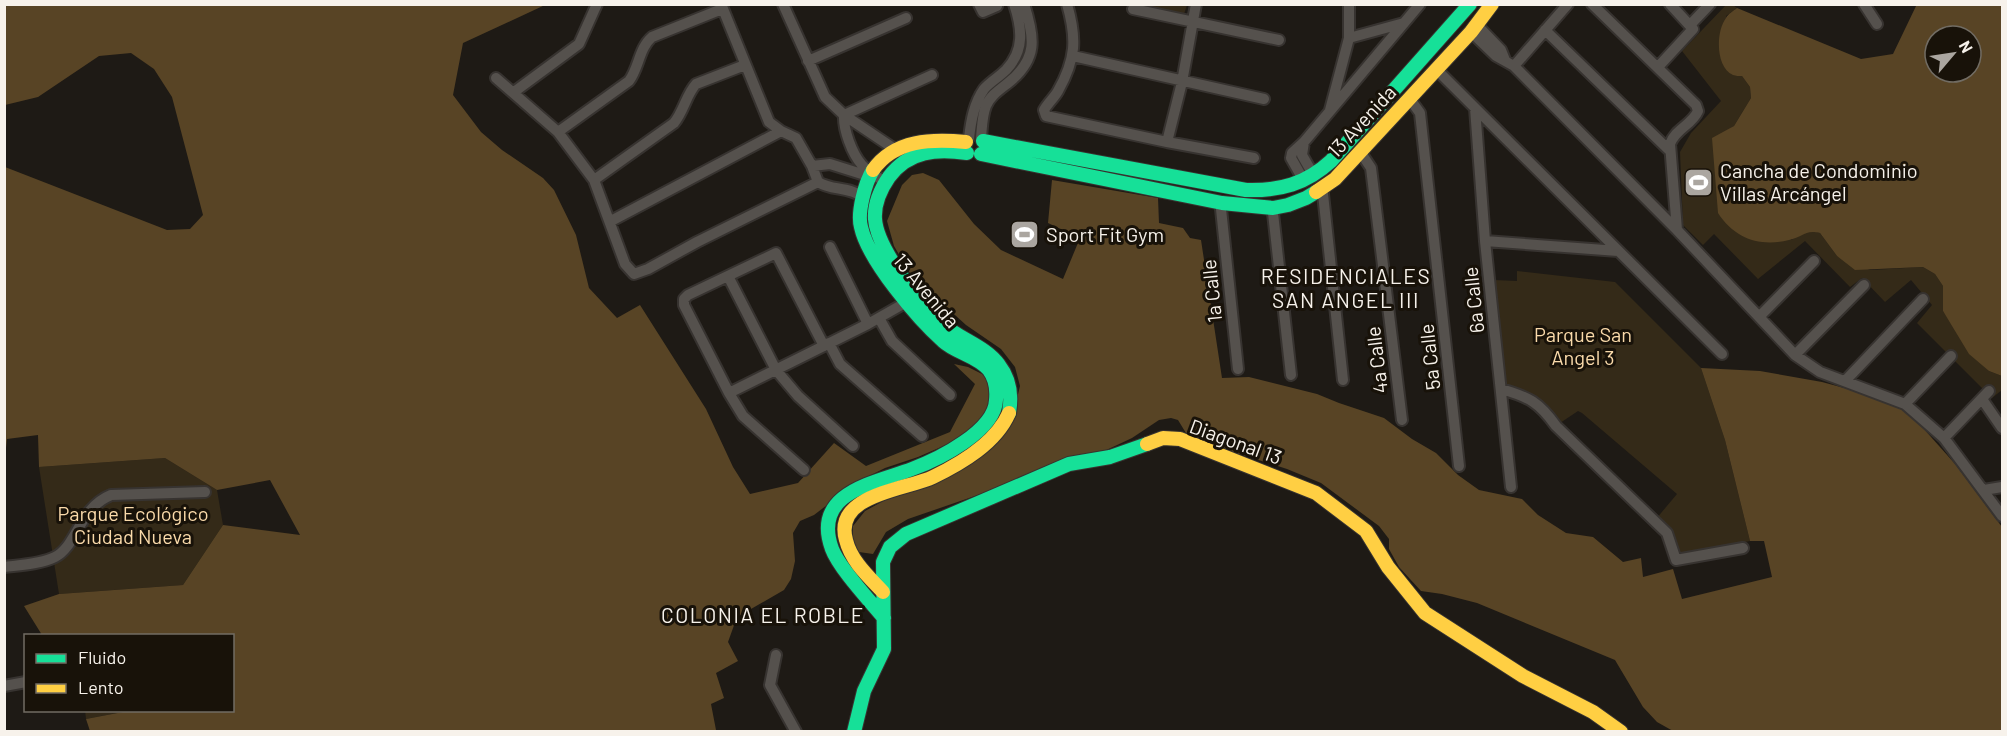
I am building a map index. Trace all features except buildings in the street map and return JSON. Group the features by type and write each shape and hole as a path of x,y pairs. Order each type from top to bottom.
{"street":[{"path":"513,92 579,44 597,4"},
{"path":"783,4 825,97 843,115 901,155"},
{"path":"978,4 982,12 997,6"},
{"path":"975,144 977,101 986,87 1006,70 1018,51 1021,40 1020,24 1014,4"},
{"path":"975,144 986,106 994,94 1019,73 1028,60 1033,36 1024,4"},
{"path":"1067,4 1072,24 1073,56 1057,94 1044,110 1046,116 1254,158"},
{"path":"1190,4 1190,22"},
{"path":"1164,141 1196,4"},
{"path":"1329,112 1349,38 1349,4"},
{"path":"1309,178 1302,154 1304,142 1420,4"},
{"path":"1509,63 1545,30 1568,4"},
{"path":"1592,4 1696,105 1698,111 1696,117 1672,139 1670,151 1677,230"},
{"path":"1658,67 1693,29 1691,24 1670,4"},
{"path":"1691,24 1710,4"},
{"path":"1864,4 1877,24"},
{"path":"558,132 629,81 635,74 646,42 652,37 722,7 769,122 796,138 818,182 827,186 854,190 863,197"},
{"path":"1133,9 1279,40"},
{"path":"1478,14 1496,56 1509,63 1677,230 1795,355 1820,372 1905,404 1944,438 2002,516"},
{"name":"13 Avenida","path":"975,144 1164,191 1247,207 1273,208 1306,198 1335,179 1406,96 1439,42 1478,14"},
{"name":"13 Avenida","path":"884,618 834,555 828,536 830,513 841,498 862,485 923,465 978,434 991,421 997,409 992,374 977,360 953,350 932,331 913,298 866,244 860,225 863,197 869,174 901,155 975,144 1246,190 1282,189 1309,178 1406,96 1448,56 1478,14"},
{"path":"808,61 906,18"},
{"path":"1349,38 1404,23"},
{"path":"1545,30 1670,151"},
{"path":"1164,191 1178,200 1259,214 1273,213 1301,205 1323,194 1340,181 1363,156 1406,96 1441,74 1448,56 1446,45 1439,42"},
{"path":"1073,56 1264,99"},
{"path":"594,180 674,123 696,84 746,65"},
{"path":"1441,74 1722,354"},
{"path":"843,115 932,75"},
{"path":"496,78 558,132 594,180 625,264 634,274 818,182"},
{"name":"5a Calle","path":"1406,96 1420,113 1459,466"},
{"name":"6a Calle","path":"1474,108 1485,241 1511,487"},
{"path":"843,115 849,141 862,166 869,174"},
{"path":"611,221 781,131"},
{"name":"13 Avenida","path":"898,279 877,234 874,214 877,197 901,155"},
{"name":"4a Calle","path":"1363,156 1371,168 1402,420"},
{"path":"812,166 835,165 869,174 885,182"},
{"path":"1323,194 1343,380"},
{"name":"1a Calle","path":"1221,209 1238,369"},
{"path":"1273,213 1291,375"},
{"path":"1485,241 1618,251"},
{"path":"830,247 868,324"},
{"path":"804,470 743,416 684,305 684,299 688,295 776,253 826,345 840,364 922,436"},
{"path":"1758,317 1814,261"},
{"path":"729,276 776,369 798,396 853,446"},
{"path":"1795,355 1864,285"},
{"path":"729,393 868,324 913,298"},
{"name":"13 Avenida","path":"883,592 851,554 844,533 845,520 852,509 871,496 929,478 987,445 1002,429 1009,411 1010,389 1003,368 986,350 944,325 913,298"},
{"path":"1846,380 1923,299"},
{"path":"879,318 892,341 950,395"},
{"path":"1905,404 1951,356"},
{"path":"1501,389 1531,399 1542,408 1556,426 1667,533 1672,542 1676,560 1743,548"},
{"path":"1944,438 1985,395 2002,428"},
{"name":"Diagonal 13","path":"854,732 864,691 884,649 883,562 890,547 906,534 1068,464 1110,457 1163,438 1180,439 1316,493 1366,531 1388,567 1425,613 1523,676 1593,712 1620,732"},
{"path":"1984,490 2002,487"},
{"path":"4,567 56,557 64,550 91,509 100,500 111,495 205,492"},
{"path":"776,655 770,685 796,732"},
{"path":"4,686 24,682"}],"green space":[{"path":"1143,5 1187,5 1184,14 1179,15"},
{"path":"1726,5 1733,5 1737,8 1726,16 1742,76 1750,87 1751,98 1734,126 1725,132 1791,240 1810,230 1820,233 1837,256 1870,270 1923,267 1935,274 1943,286 1943,311 1989,371 2002,376 2002,390 1992,398 1917,323 1932,305 1911,280 1885,302 1862,278 1850,287 1805,241 1758,279 1714,234 1703,245 1683,225 1680,152 1691,133 1721,101 1682,51"},
{"name":"Parque San Angel 3","path":"1517,271 1615,282 1701,368 1725,440 1750,541 1678,555 1656,519 1677,494 1582,413 1578,411 1560,423 1534,397 1504,383 1494,280 1517,281"},
{"name":"Parque Ecológico Ciudad Nueva","path":"165,458 217,490 223,525 183,585 59,594 39,467"},
{"path":"85,712 123,712 86,719"}],"shaded area":[{"path":"1917,4 2002,5 2002,376 1989,371 1969,354 1943,311 1943,286 1935,274 1923,267 1855,270 1837,256 1820,233 1807,233 1794,239 1778,242 1758,241 1740,235 1718,213 1712,138 1734,126 1751,98 1750,87 1742,76 1733,75 1727,71 1720,57 1720,31 1729,14 1737,8 1861,59 1893,54"},
{"path":"5,5 545,5 463,43 453,95 481,132 502,150 543,178 554,190 576,235 589,288 617,318 640,305 706,409 733,467 750,494 798,483 834,443 866,466 950,432 975,384 954,364 968,367 990,378 994,390 984,420 971,434 918,457 885,468 857,482 814,515 800,521 793,533 795,561 791,579 784,590 737,617 728,642 738,661 716,673 724,698 711,704 716,730 90,731 86,719 123,712 234,712 234,634 41,634 24,606 59,594 183,585 223,525 300,535 270,480 217,490 165,458 39,467 38,435 7,439 5,457 5,167 167,230 190,229 203,215 172,97 154,69 131,53 99,56 38,97 5,105"},
{"path":"923,173 939,180 974,224 1001,250 1063,279 1080,238 1048,223 1052,180 1158,198 1159,223 1183,228 1190,238 1201,240 1222,378 1249,377 1317,394 1384,418 1436,453 1458,475 1479,490 1522,499 1538,515 1566,533 1593,537 1623,562 1641,558 1643,577 1673,569 1682,599 1772,577 1764,541 1750,541 1725,440 1701,368 1760,371 1822,382 1874,396 1901,407 1956,465 2002,527 2002,731 1673,731 1657,722 1643,707 1615,660 1477,603 1421,591 1399,567 1389,549 1389,539 1379,526 1321,483 1287,469 1189,438 1178,420 1171,418 1159,420 1132,438 1100,453 908,519 886,532 873,554 859,552 853,543 853,526 865,511 898,493 1014,411 1020,386 1015,367 1001,349 966,325 911,275 894,246 887,221 902,185 912,175"}],"traffic: fast":[{"path":"983,141 1246,190 1292,185 1322,169 1331,161 1470,4"},
{"path":"967,153 945,151 924,153 905,161 889,177 883,187 878,197 875,219 883,245 902,276 924,304 944,325 987,353 999,365 1006,376 1009,388 1009,413"},
{"path":"981,154 1222,203 1273,208 1288,205 1316,192"},
{"path":"873,170 862,198 860,214 861,227 873,256 895,288 933,331 948,345 979,361 989,370 996,392 993,411 986,422 964,442 912,469 865,485 850,493 838,502 830,514 828,530 836,557 884,618"},
{"path":"854,732 864,691 884,649 883,562 890,547 906,534 1069,464 1110,457 1147,444"}],"traffic: slow":[{"path":"1316,192 1335,179 1471,32 1492,4"},
{"path":"873,170 892,152 915,143 966,142"},
{"path":"883,592 861,568 848,548 845,525 850,513 861,503 874,496 921,482 966,459 996,434 1009,413"},
{"path":"1147,444 1163,438 1180,439 1316,493 1366,531 1388,567 1425,613 1523,676 1593,712 1621,732"}],"place":[{"name":"Cancha de Condominio Villas Arcángel","path":"1699,182"},
{"name":"Sport Fit Gym","path":"1025,234"}],"district":[{"name":"RESIDENCIALES SAN ANGEL III","path":"1346,287"},
{"name":"COLONIA EL ROBLE","path":"763,614"}]}
